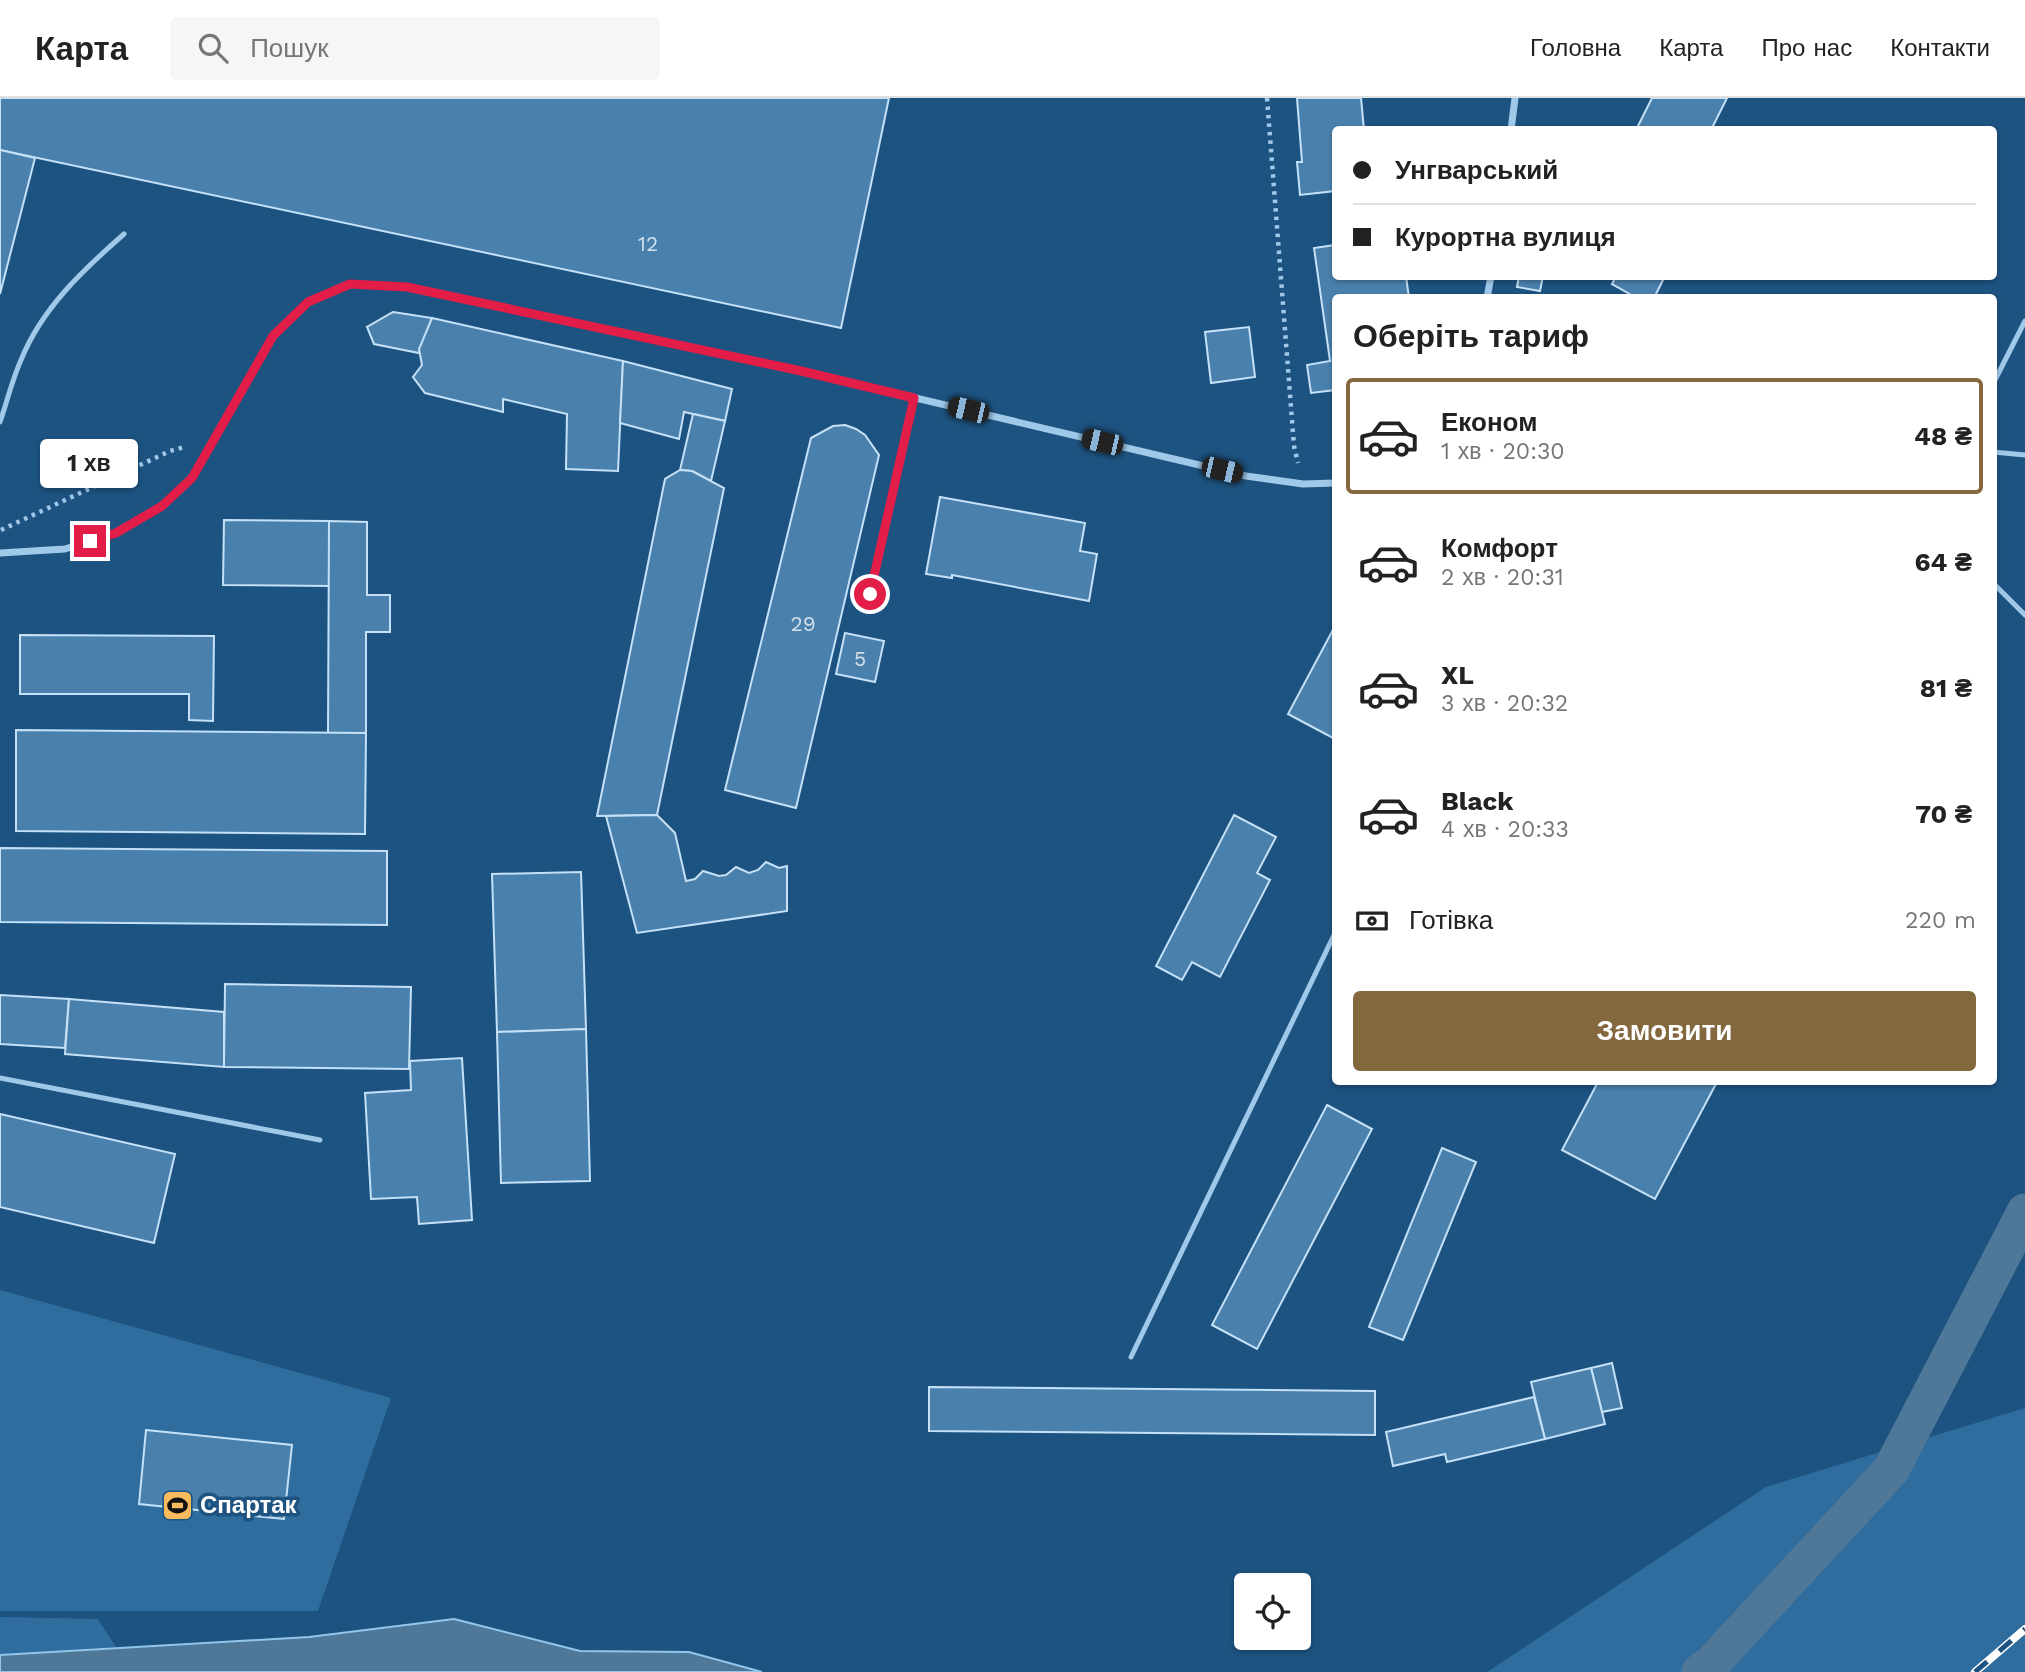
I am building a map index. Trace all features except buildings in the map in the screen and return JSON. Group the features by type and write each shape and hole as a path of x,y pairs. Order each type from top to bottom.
{"street":[{"path":"1512,126 1515,98"},
{"path":"0,553 65,549 116,533 162,506 192,478 273,336 308,302 350,284 407,287 801,371 1245,476 1303,484 1332,483"}],"lane":[{"path":"0,422 21,359 42,321 71,282 124,234"},
{"path":"1997,376 2025,321"},
{"path":"870,594 914,398"},
{"path":"1997,452 2025,455"},
{"path":"1997,587 2025,615"},
{"path":"1131,1357 1332,939"},
{"path":"0,1078 320,1140"}],"path":[{"path":"1266,98 1294,446 1303,484"},
{"path":"0,530 170,451 214,439"}],"shaded area":[{"name":"Спартак","path":"0,1290 391,1398 318,1611 0,1611"},
{"path":"2025,1408 2025,1672 1487,1672 1766,1487"},
{"path":"0,1617 98,1619 116,1647 0,1655"},
{"path":"454,1619 580,1651 689,1652 762,1672 0,1672 0,1655 309,1637"}],"waterway":[{"path":"1700,1672 1712,1663 1891,1470 2025,1212"}],"railway":[{"path":"1975,1672 2025,1629"}],"place":[{"name":"Спартак","path":"177,1505"}],"route":[{"path":"90,541 116,533 162,506 192,478 273,336 308,302 350,284 407,287 801,371 914,398 870,594"}]}
